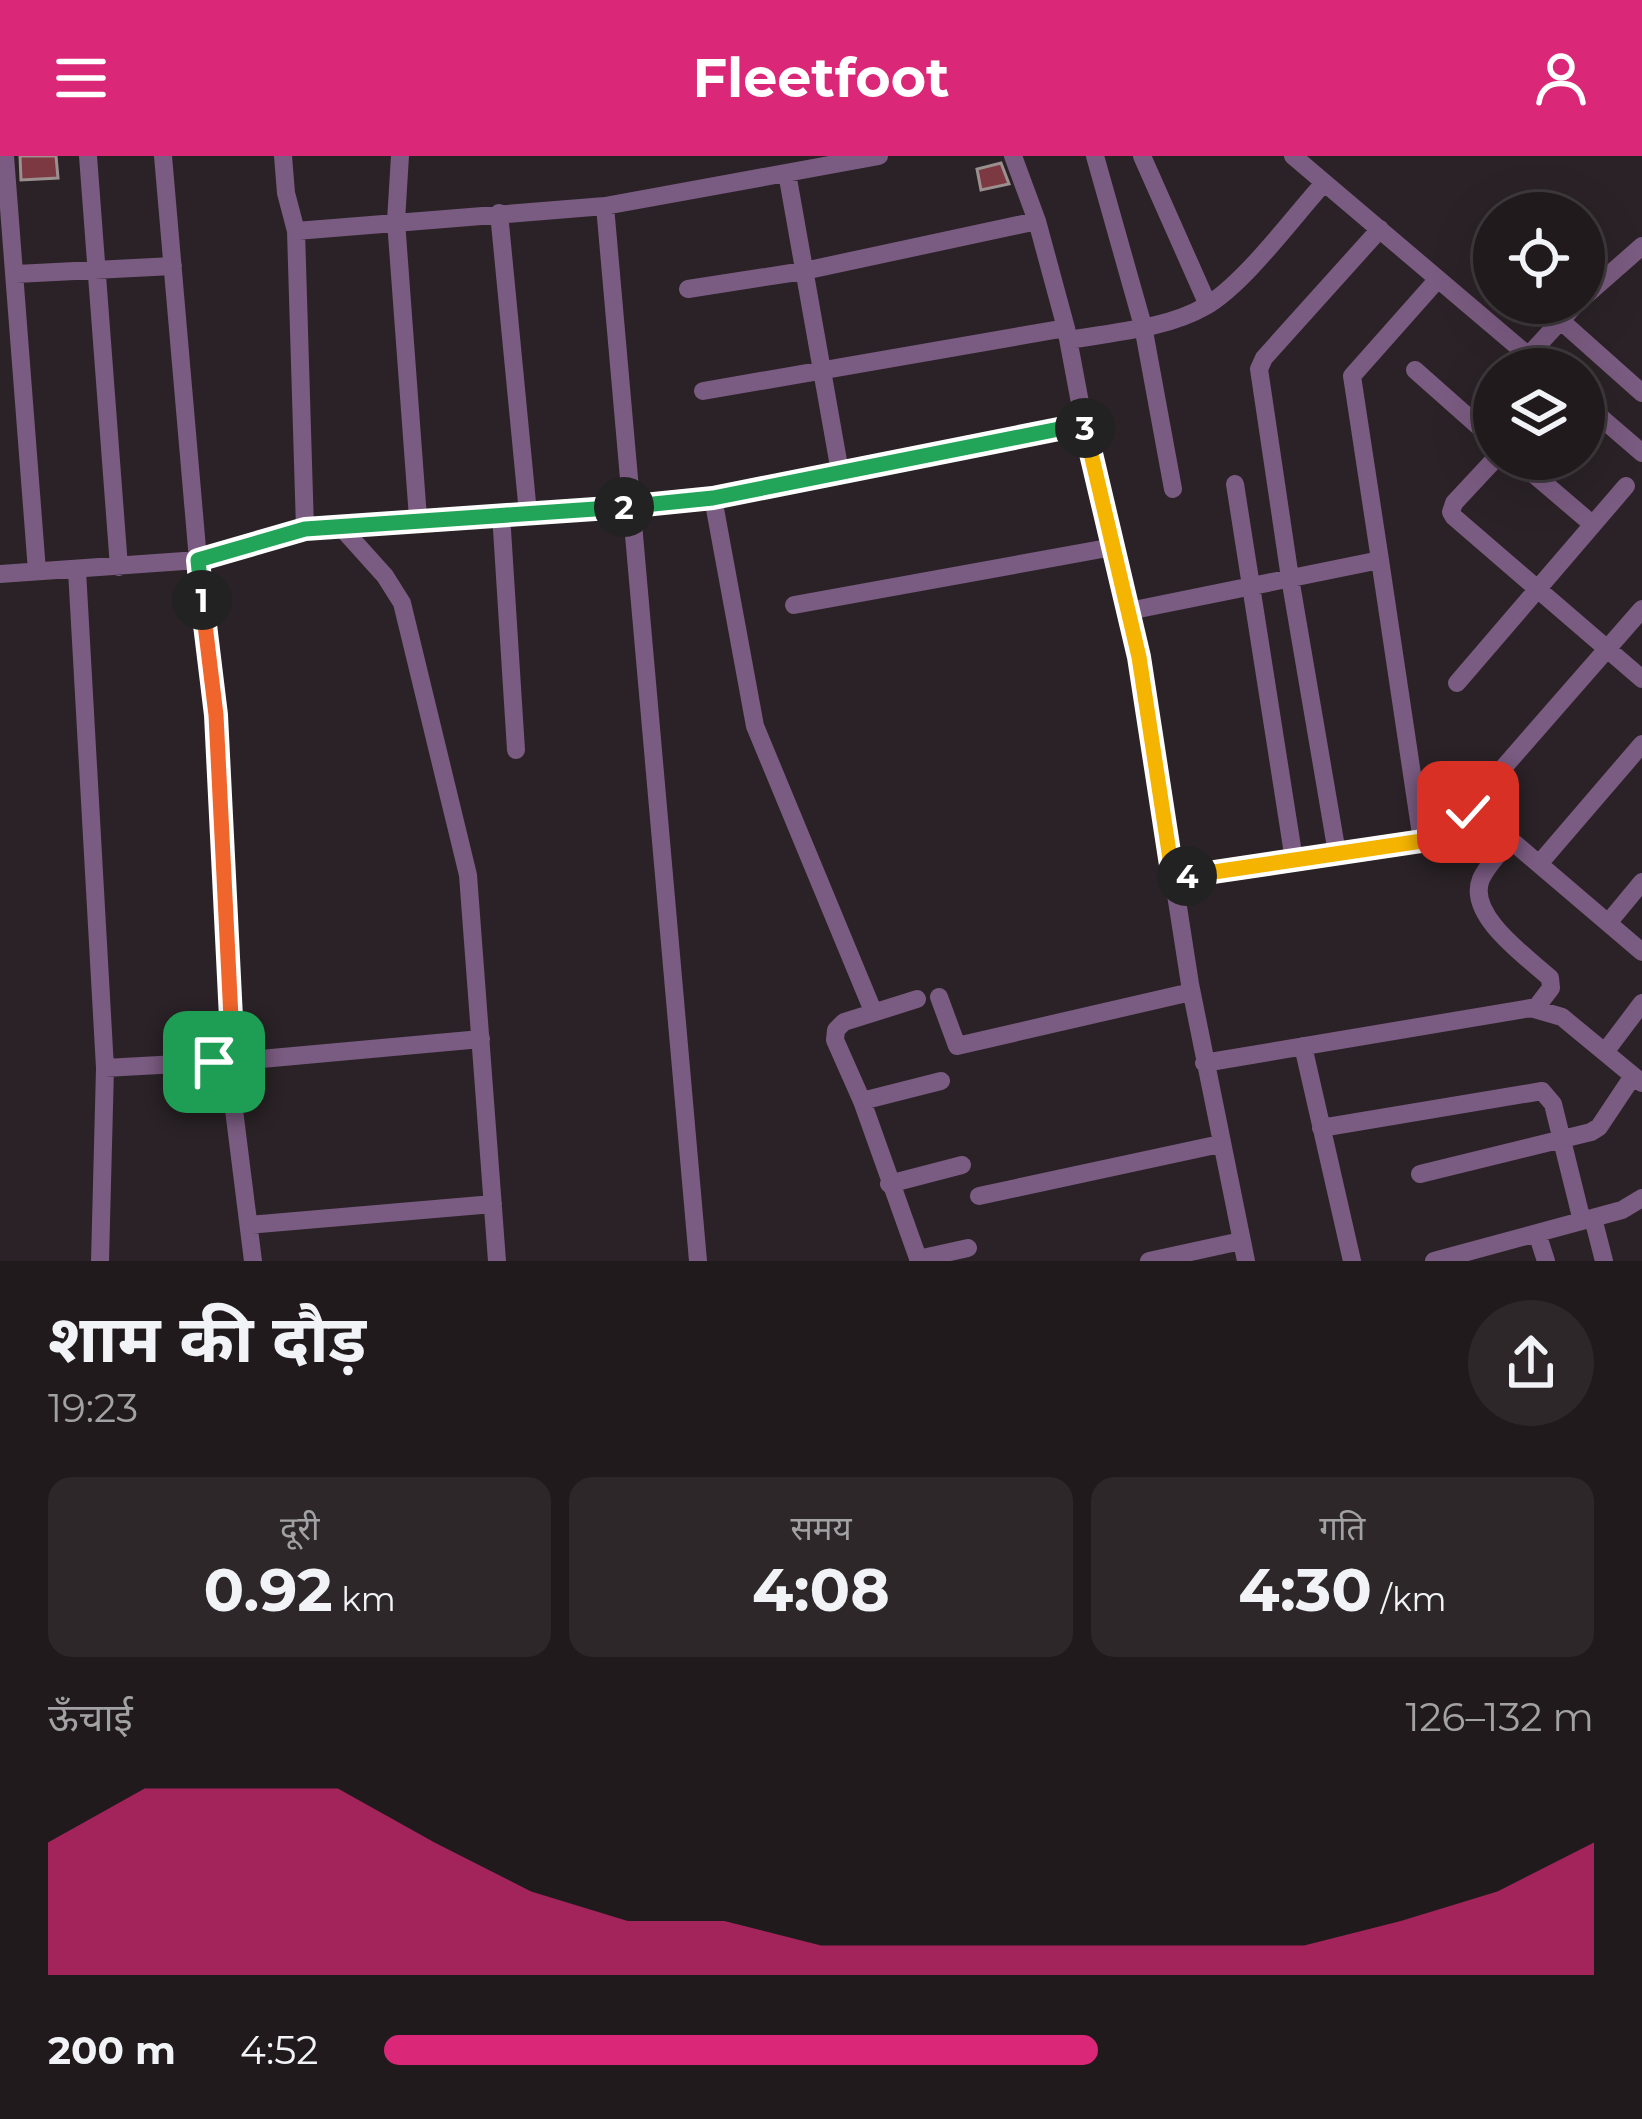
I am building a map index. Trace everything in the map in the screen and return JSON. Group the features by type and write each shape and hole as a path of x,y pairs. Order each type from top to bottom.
{"street":[{"path":"5,156 38,571"},
{"path":"88,156 119,567"},
{"path":"163,156 216,715 232,1038 228,1058 254,1261"},
{"path":"284,156 286,193 296,231 305,529"},
{"path":"400,156 396,221 418,518"},
{"path":"296,231 605,206 879,156"},
{"path":"1012,156 1037,221 1068,334 1084,424 1129,611 1149,706 1191,992 1246,1261"},
{"path":"1095,156 1143,326 1173,489"},
{"path":"1142,156 1208,305"},
{"path":"1293,156 1519,348"},
{"path":"787,173 840,472"},
{"path":"703,391 1143,326 1208,305 1324,183"},
{"path":"605,206 698,1261"},
{"path":"499,214 528,513"},
{"path":"688,289 804,271 1037,221"},
{"path":"1337,854 1259,369 1380,230"},
{"path":"1605,279 1642,246"},
{"path":"16,274 173,266"},
{"path":"1422,841 1352,376 1438,279"},
{"path":"1535,348 1556,324"},
{"path":"1564,324 1642,393"},
{"path":"1415,370 1473,421"},
{"path":"1605,419 1639,445"},
{"path":"0,574 198,560 305,529 713,498 1084,424"},
{"path":"1475,480 1451,512 1642,679"},
{"path":"1541,480 1592,524"},
{"path":"1235,484 1294,860"},
{"path":"1457,682 1626,487"},
{"path":"713,498 755,726 873,1011"},
{"path":"502,514 516,750"},
{"path":"340,526 385,576 410,624 460,833 497,1261"},
{"path":"794,605 1113,547"},
{"path":"1129,611 1381,560"},
{"path":"77,570 105,1068 100,1261"},
{"path":"1173,878 1422,841 1448,831 1642,609"},
{"path":"1539,864 1642,744"},
{"path":"1472,807 1642,952"},
{"path":"1510,840 1483,876 1479,895 1488,920 1550,978 1551,988 1535,1009"},
{"path":"1608,923 1642,882"},
{"path":"939,998 957,1046 1191,992"},
{"path":"917,999 844,1022 835,1040 862,1101 918,1260 968,1248"},
{"path":"1605,1052 1642,1003"},
{"path":"1204,1064 1535,1009 1562,1017 1638,1080 1598,1127 1561,1141 1420,1174"},
{"path":"105,1068 481,1039"},
{"path":"1303,1046 1352,1261"},
{"path":"862,1101 941,1081"},
{"path":"1321,1128 1542,1091 1553,1104 1561,1141 1604,1261"},
{"path":"980,1196 1220,1144"},
{"path":"889,1184 962,1165"},
{"path":"1434,1261 1622,1210 1642,1198"},
{"path":"249,1225 493,1204"},
{"path":"1537,1233 1546,1261"},
{"path":"1149,1261 1240,1241"}],"building":[{"path":"20,156 56,156 58,178 21,180"},
{"path":"1001,163 1009,184 981,190 977,169"}],"route":[{"path":"214,1062 227,1054 232,1038 216,715 198,560 305,529 671,504 1084,424 1149,706 1173,878 1436,838 1468,812"}]}
